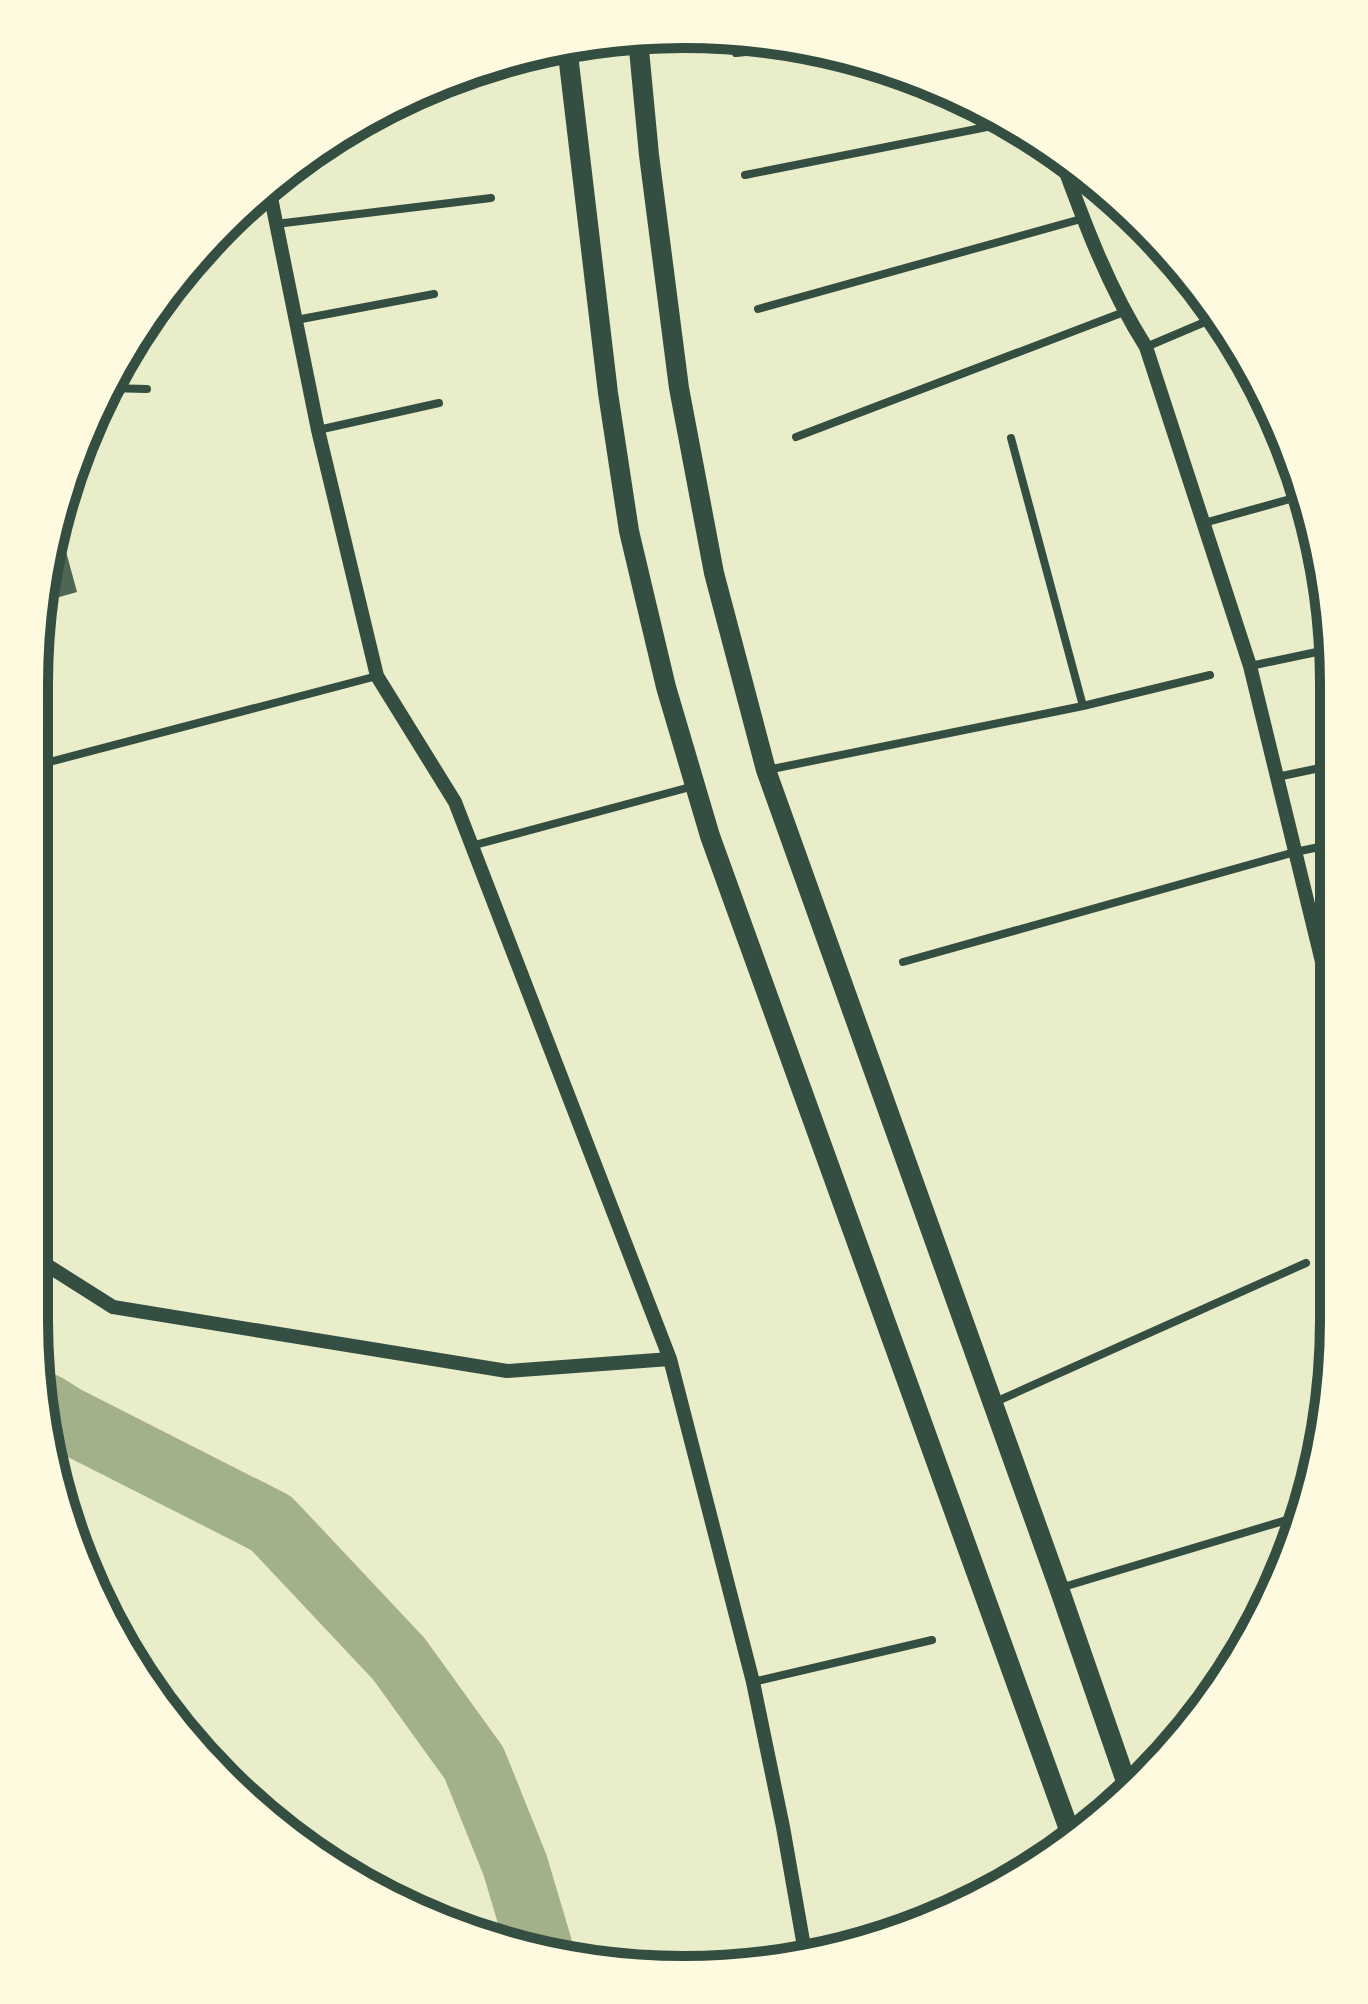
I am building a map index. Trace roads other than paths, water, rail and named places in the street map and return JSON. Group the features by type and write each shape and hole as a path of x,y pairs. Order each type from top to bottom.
{"main road":[{"path":"639,49 679,388 714,573 766,770 1125,1778"},
{"path":"568,59 608,393 629,531 666,687 710,836 1068,1827"}],"street":[{"path":"736,53 752,52"},
{"path":"745,175 989,127"},
{"path":"1067,176 1081,219 1124,312 1146,347 1204,523 1250,666 1320,954"},
{"path":"276,224 491,198"},
{"path":"271,201 318,430 377,676 455,802 670,1359 753,1682 804,1945"},
{"path":"758,309 1081,219"},
{"path":"296,320 434,294"},
{"path":"796,437 1124,312"},
{"path":"1146,347 1206,321"},
{"path":"122,388 147,389"},
{"path":"318,430 439,403"},
{"path":"1011,438 1083,706"},
{"path":"1204,523 1292,499"},
{"path":"1250,666 1319,651"},
{"path":"766,770 1083,706 1210,675"},
{"path":"48,762 377,676"},
{"path":"1277,777 1320,768"},
{"path":"471,846 695,786"},
{"path":"903,962 1320,847"},
{"path":"992,1404 1306,1263"},
{"path":"48,1266 113,1307 507,1371 670,1359"},
{"path":"1059,1588 1287,1520"},
{"path":"753,1682 932,1640"}],"waterway":[{"path":"55,1412 271,1523 399,1659 474,1763 515,1865 537,1938"}]}
